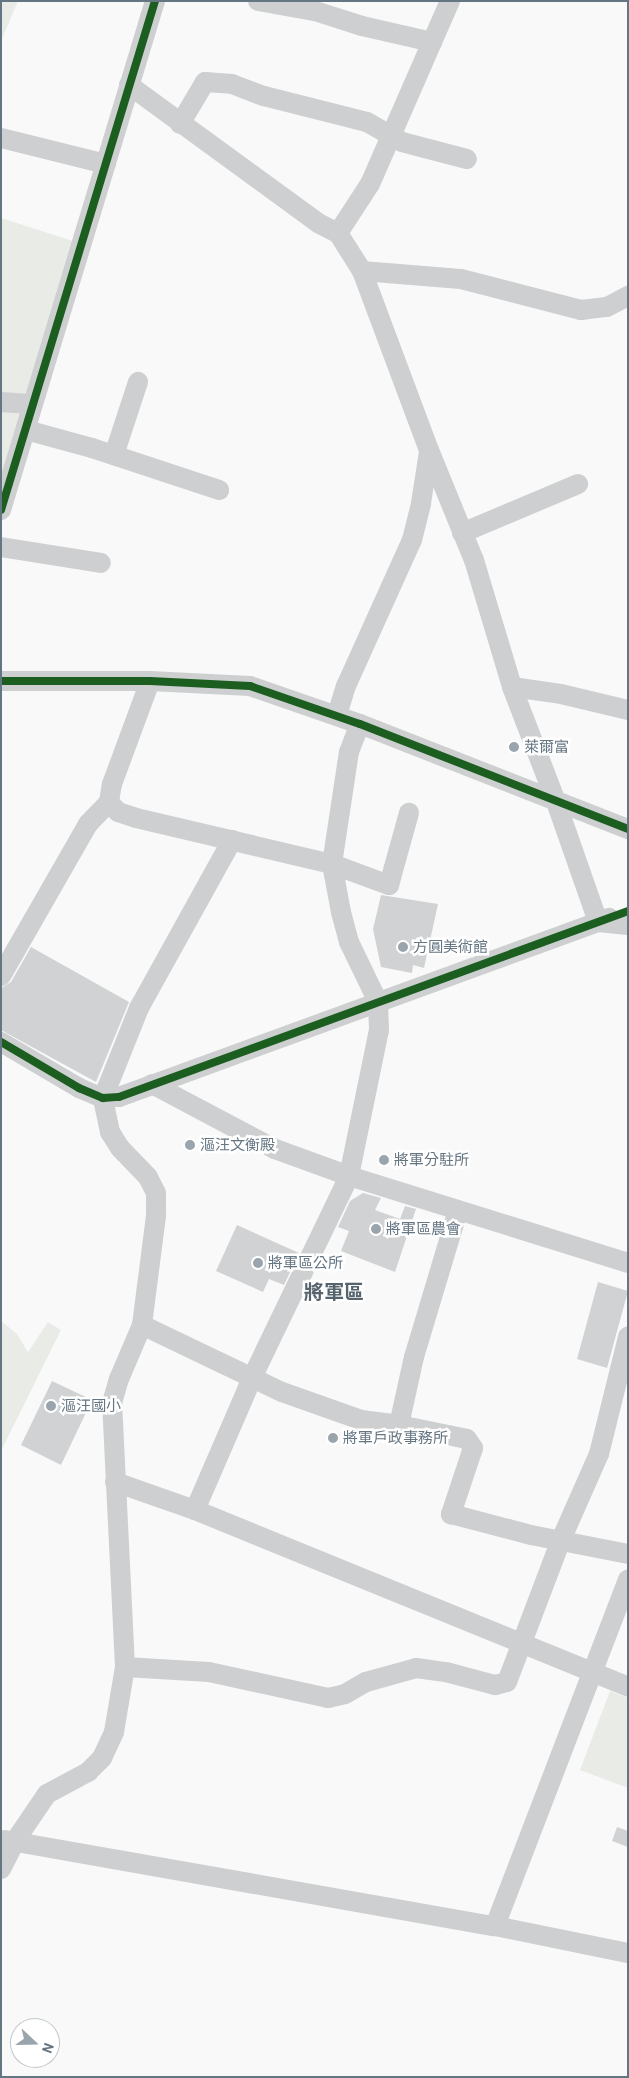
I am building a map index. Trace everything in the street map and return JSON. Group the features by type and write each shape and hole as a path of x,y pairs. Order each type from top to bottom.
{"street":[{"path":"1,510 156,1"},
{"path":"258,1 316,11 362,26 432,42"},
{"path":"338,233 370,184 450,1"},
{"path":"180,124 205,82 232,84 264,96 367,122 402,142 467,159"},
{"path":"129,85 318,223 338,233 362,270 388,335 429,450 474,560 512,688 555,799 598,922"},
{"path":"1,138 106,164"},
{"path":"362,270 461,279 581,310 607,307 628,296"},
{"path":"114,455 138,382"},
{"path":"1,402 34,404"},
{"path":"26,430 114,455 219,490"},
{"path":"337,716 346,686 412,540 421,503 429,450"},
{"path":"462,533 578,484"},
{"path":"1,547 101,563"},
{"path":"1,976 88,824 109,802 112,784 150,681"},
{"path":"1,682 150,681 250,686 360,724 628,829"},
{"path":"512,688 561,694 628,710"},
{"path":"195,1510 252,1378 349,1176 379,1030 378,1002 349,942 340,912 332,864 348,752 360,724"},
{"path":"109,802 118,812 136,818 332,864 388,885 409,813"},
{"path":"1,1869 8,1840 47,1794 88,1772 102,1758 114,1732 126,1667 112,1403 142,1325 156,1215 156,1193 148,1176 120,1148 110,1132 103,1098 139,1008 232,840"},
{"path":"1,1042 79,1088 103,1098 119,1097 628,911"},
{"path":"598,922 628,925"},
{"path":"152,1084 275,1149 349,1176 628,1263"},
{"path":"399,1425 414,1358 458,1210"},
{"path":"142,1325 282,1392 361,1420 399,1425 467,1439 473,1448 451,1514 531,1535 628,1554"},
{"path":"126,1667 209,1672 328,1698 344,1694 366,1682 416,1668 446,1672 495,1685 506,1682 561,1540 599,1454 628,1337"},
{"path":"115,1482 195,1510 628,1687"},
{"path":"495,1926 591,1672 628,1580"},
{"path":"8,1840 495,1926 628,1953"}],"shaded area":[{"path":"1,1 18,1 1,41"},
{"path":"1,218 82,244 1,509"},
{"path":"1,1321 17,1334 28,1352 48,1322 61,1330 1,1451"},
{"path":"610,1691 628,1698 628,1788 580,1770"}],"building":[{"name":"方圓美術館","path":"381,895 438,904 424,968 413,965 412,973 381,967 373,929"},
{"path":"31,947 129,1002 96,1082 1,1030 1,988 11,982"},
{"name":"將軍區農會","path":"363,1193 381,1198 375,1210 400,1219 405,1206 416,1209 395,1272 341,1251 349,1231 338,1227 350,1201"},
{"name":"將軍區公所","path":"237,1225 299,1253 284,1285 269,1279 263,1292 216,1271"},
{"path":"598,1282 628,1291 607,1368 577,1359"},
{"path":"52,1381 92,1400 61,1465 21,1445"},
{"path":"617,1827 628,1831 628,1847 612,1841"}],"cycle path":[{"path":"1,510 155,1"},
{"path":"1,681 150,681 250,686 360,724 628,829"},
{"path":"1,1042 79,1088 103,1098 119,1097 628,911"}],"place":[{"name":"萊爾富","path":"514,747"},
{"name":"方圓美術館","path":"403,947"},
{"name":"漚汪文衡殿","path":"190,1145"},
{"name":"將軍分駐所","path":"384,1160"},
{"name":"將軍區農會","path":"376,1229"},
{"name":"將軍區公所","path":"258,1263"},
{"name":"漚汪國小","path":"51,1406"},
{"name":"將軍戶政事務所","path":"333,1438"}],"district":[{"name":"將軍區","path":"334,1291"}]}
